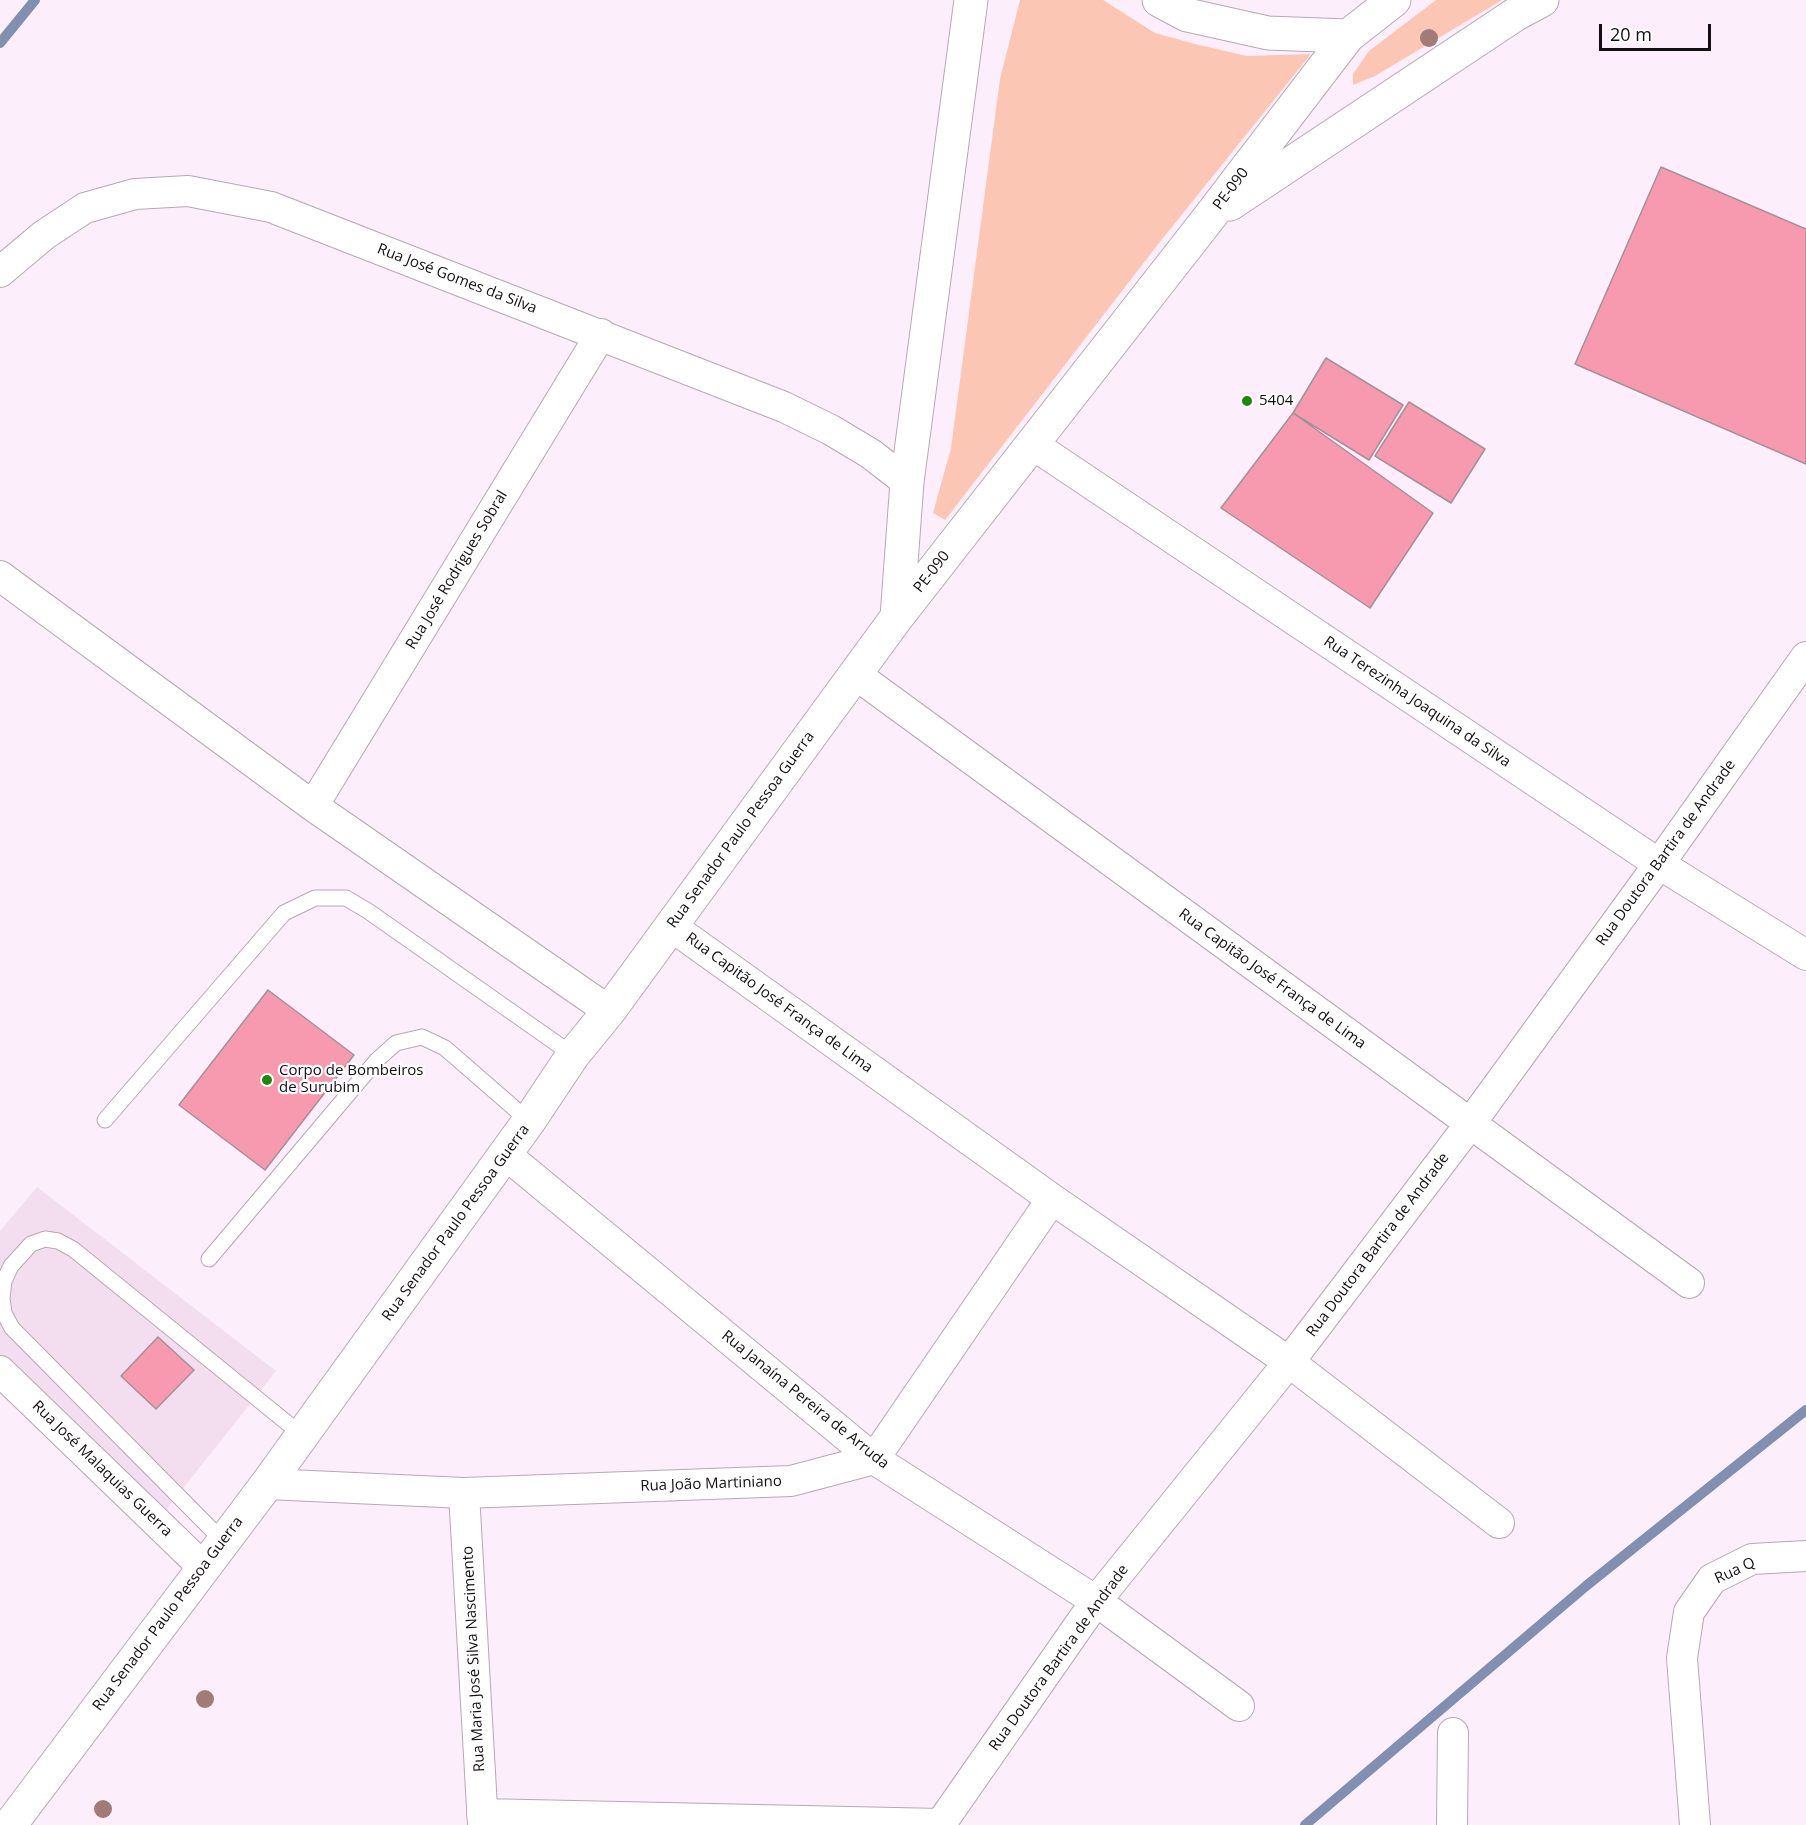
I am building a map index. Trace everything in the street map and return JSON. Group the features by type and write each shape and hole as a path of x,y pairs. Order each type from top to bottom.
{"main road":[{"name":"PE-090","path":"897,617 907,482 971,0"},
{"path":"1159,0 1187,15 1268,33 1348,36"},
{"name":"PE-090","path":"897,617 1348,36 1394,0"},
{"name":"PE-090","path":"1208,219 1516,14 1542,0"},
{"name":"Rua Senador Paulo Pessoa Guerra","path":"10,1825 267,1484 505,1155 573,1055 609,1011 897,617"}],"street":[{"name":"Rua José Gomes da Silva","path":"0,272 44,235 85,208 135,195 188,191 271,207 784,406 871,454 907,482"},
{"name":"Rua José Rodrigues Sobral","path":"313,806 601,334"},
{"name":"Rua Terezinha Joaquina da Silva","path":"1032,444 1659,864 1806,955"},
{"path":"0,576 313,806 609,1011"},
{"name":"Rua Doutora Bartira de Andrade","path":"940,1825 1096,1601 1289,1362 1470,1124 1806,657"},
{"name":"Rua Capitão José França de Lima","path":"855,675 1689,1283"},
{"name":"Rua Capitão José França de Lima","path":"671,926 1052,1199 1289,1362 1499,1524"},
{"name":"Rua Janaína Pereira de Arruda","path":"505,1155 874,1459 1096,1601 1239,1706"},
{"path":"874,1459 1052,1199"},
{"name":"Rua José Malaquias Guerra","path":"0,1371 204,1567"},
{"name":"Rua João Martiniano","path":"267,1484 464,1493 791,1481 874,1459"},
{"name":"Rua Maria José Silva Nascimento","path":"464,1493 483,1820"},
{"name":"Rua Q","path":"1695,1825 1682,1658 1689,1612 1712,1579 1752,1559 1806,1556"},
{"path":"1452,1825 1453,1733"},
{"path":"483,1820 940,1825"}],"lane":[{"path":"105,1120 285,913 315,898 346,898 368,911 573,1055"},
{"path":"209,1259 377,1060 396,1044 422,1037 445,1048 529,1121"},
{"path":"223,1541 12,1328 4,1313 3,1298 4,1281 10,1266 31,1244 45,1239 58,1241 73,1249 302,1435"}],"shaded area":[{"path":"1020,0 1103,0 1155,33 1199,45 1247,56 1311,54 1159,243 945,520 933,513 951,448 1000,79"},
{"path":"1436,0 1502,0 1375,76 1353,85 1353,74 1369,51"},
{"path":"37,1187 276,1371 162,1515 0,1356 0,1231"}],"building":[{"path":"1661,167 1806,229 1806,464 1575,364"},
{"path":"1326,358 1403,405 1369,460 1293,413"},
{"path":"1409,402 1485,449 1451,503 1375,456"},
{"path":"1293,413 1433,513 1370,608 1221,508"},
{"name":"Corpo de Bombeiros de Surubim","path":"268,990 354,1055 265,1170 179,1105"},
{"path":"158,1337 194,1370 156,1409 121,1376"}],"waterway":[{"path":"0,43 35,0"},
{"path":"1305,1825 1586,1586 1806,1410"}],"place":[{"name":"5404","path":"1247,401"},
{"name":"Corpo de Bombeiros de Surubim","path":"267,1080"}]}
